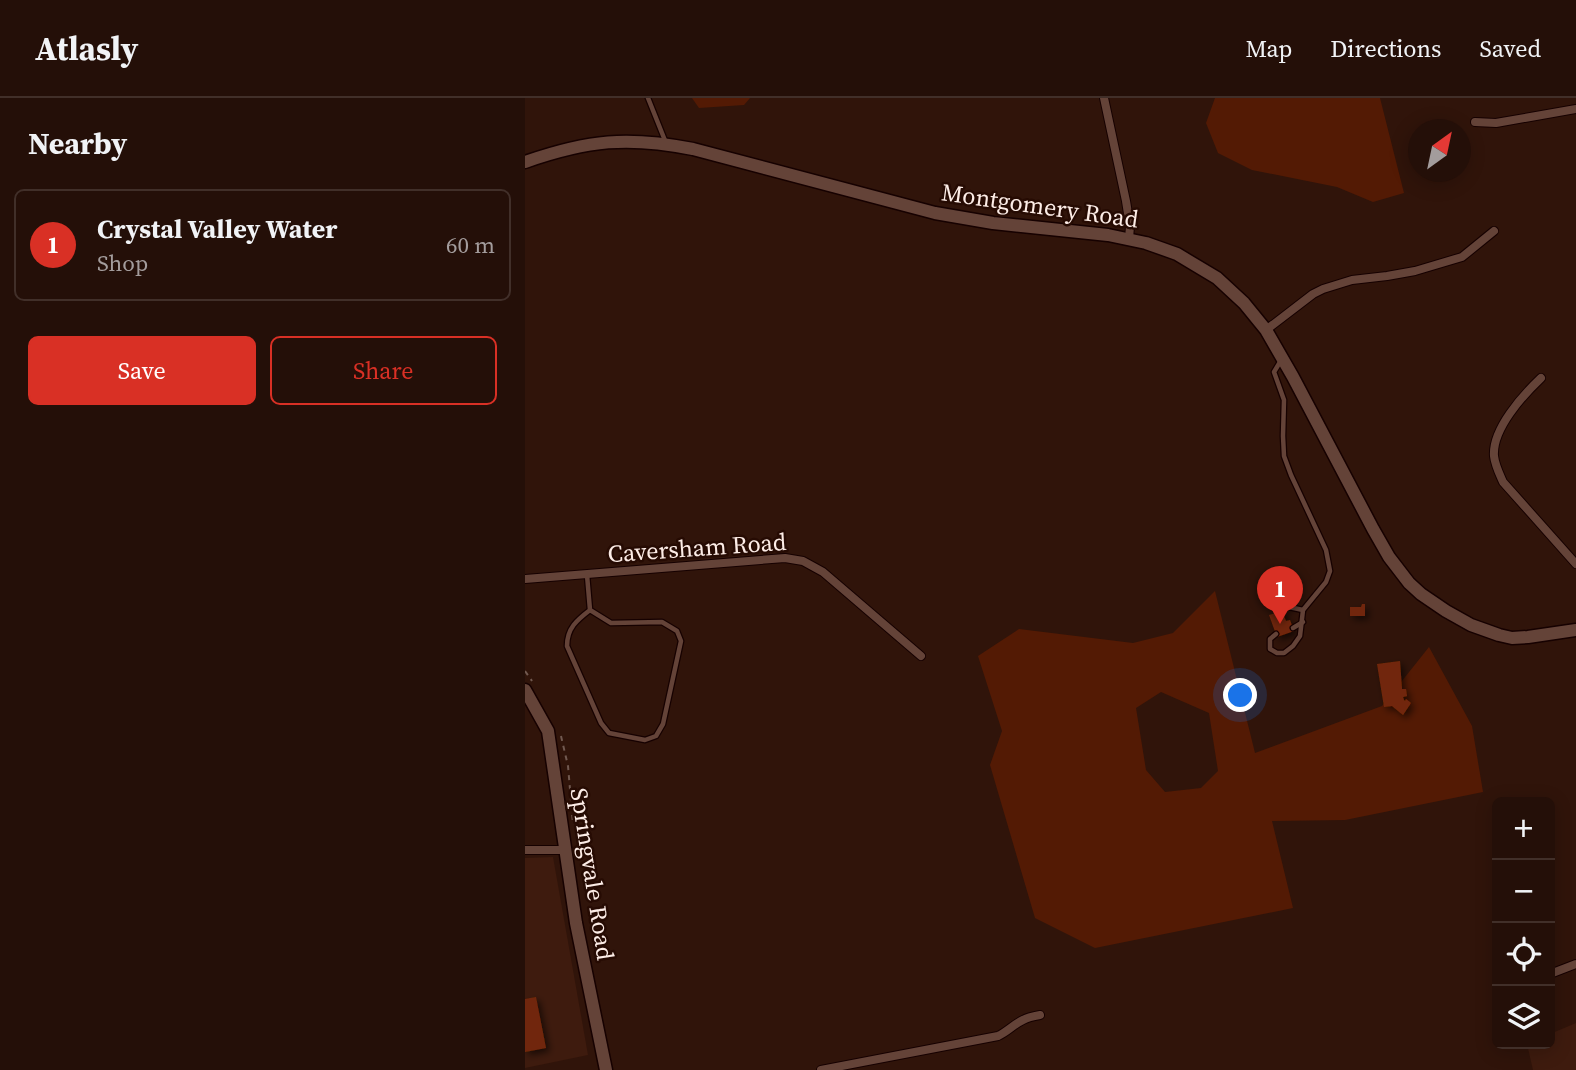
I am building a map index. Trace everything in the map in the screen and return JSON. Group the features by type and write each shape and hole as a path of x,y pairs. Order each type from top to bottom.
{"street":[{"path":"1104,98 1126,201 1129,239"},
{"path":"1475,122 1496,123 1576,109"},
{"name":"Montgomery Road","path":"525,162 563,150 607,142 666,144 935,213 993,223 1129,239 1177,254 1235,293 1255,314 1283,358 1389,557 1409,583 1446,611 1471,625 1499,635 1528,637 1576,630"},
{"path":"1266,330 1323,289 1352,280 1415,271 1462,257 1494,231"},
{"path":"1541,377 1522,396 1499,433 1494,456 1503,482 1576,564"},
{"name":"Caversham Road","path":"525,579 785,558 803,561 823,572 921,656"},
{"name":"Springvale Road","path":"525,690 548,731 576,923 606,1070"},
{"path":"525,850 565,850"},
{"path":"1555,972 1576,964"},
{"path":"821,1070 998,1037 1019,1021 1040,1015"}],"lane":[{"path":"648,98 666,144"},
{"path":"1276,634 1270,639 1270,649 1284,653 1293,646 1300,635 1303,610 1326,582 1330,571 1326,550 1285,456 1284,400 1274,372 1283,358"},
{"path":"587,575 590,610"},
{"path":"1274,608 1284,606 1303,610"},
{"path":"590,610 611,623 662,622 677,631 681,641 663,724 656,736 645,740 609,733 601,723 567,646 567,636 572,626 590,610"},
{"path":"1293,628 1303,622"}],"shaded area":[{"path":"692,98 750,98 744,105 699,108"},
{"path":"1215,98 1380,98 1404,193 1373,202 1337,187 1252,170 1218,153 1206,123"},
{"path":"1215,591 1255,753 1382,706 1429,647 1472,726 1483,792 1345,820 1272,821 1293,908 1095,948 1035,918 990,765 1002,731 978,656 1019,629 1133,643 1173,633","holes":["1161,692 1209,713 1218,771 1201,788 1165,792 1146,770 1136,708"]},
{"path":"553,857 588,1055 525,1068 525,858"},
{"path":"1576,1023 1576,1070 1533,1070 1528,1049 1555,1049 1555,1032"}],"building":[{"path":"1365,604 1365,616 1350,616 1350,607 1361,607"},
{"path":"1282,611 1286,621 1290,620 1294,631 1277,637 1269,615"},
{"path":"1400,661 1402,689 1406,689 1407,696 1403,697 1411,703 1403,715 1392,706 1384,707 1377,664"},
{"path":"536,997 546,1048 525,1052 525,999"}],"place":[{"name":"Crystal Valley Water","path":"1280,624"}]}
